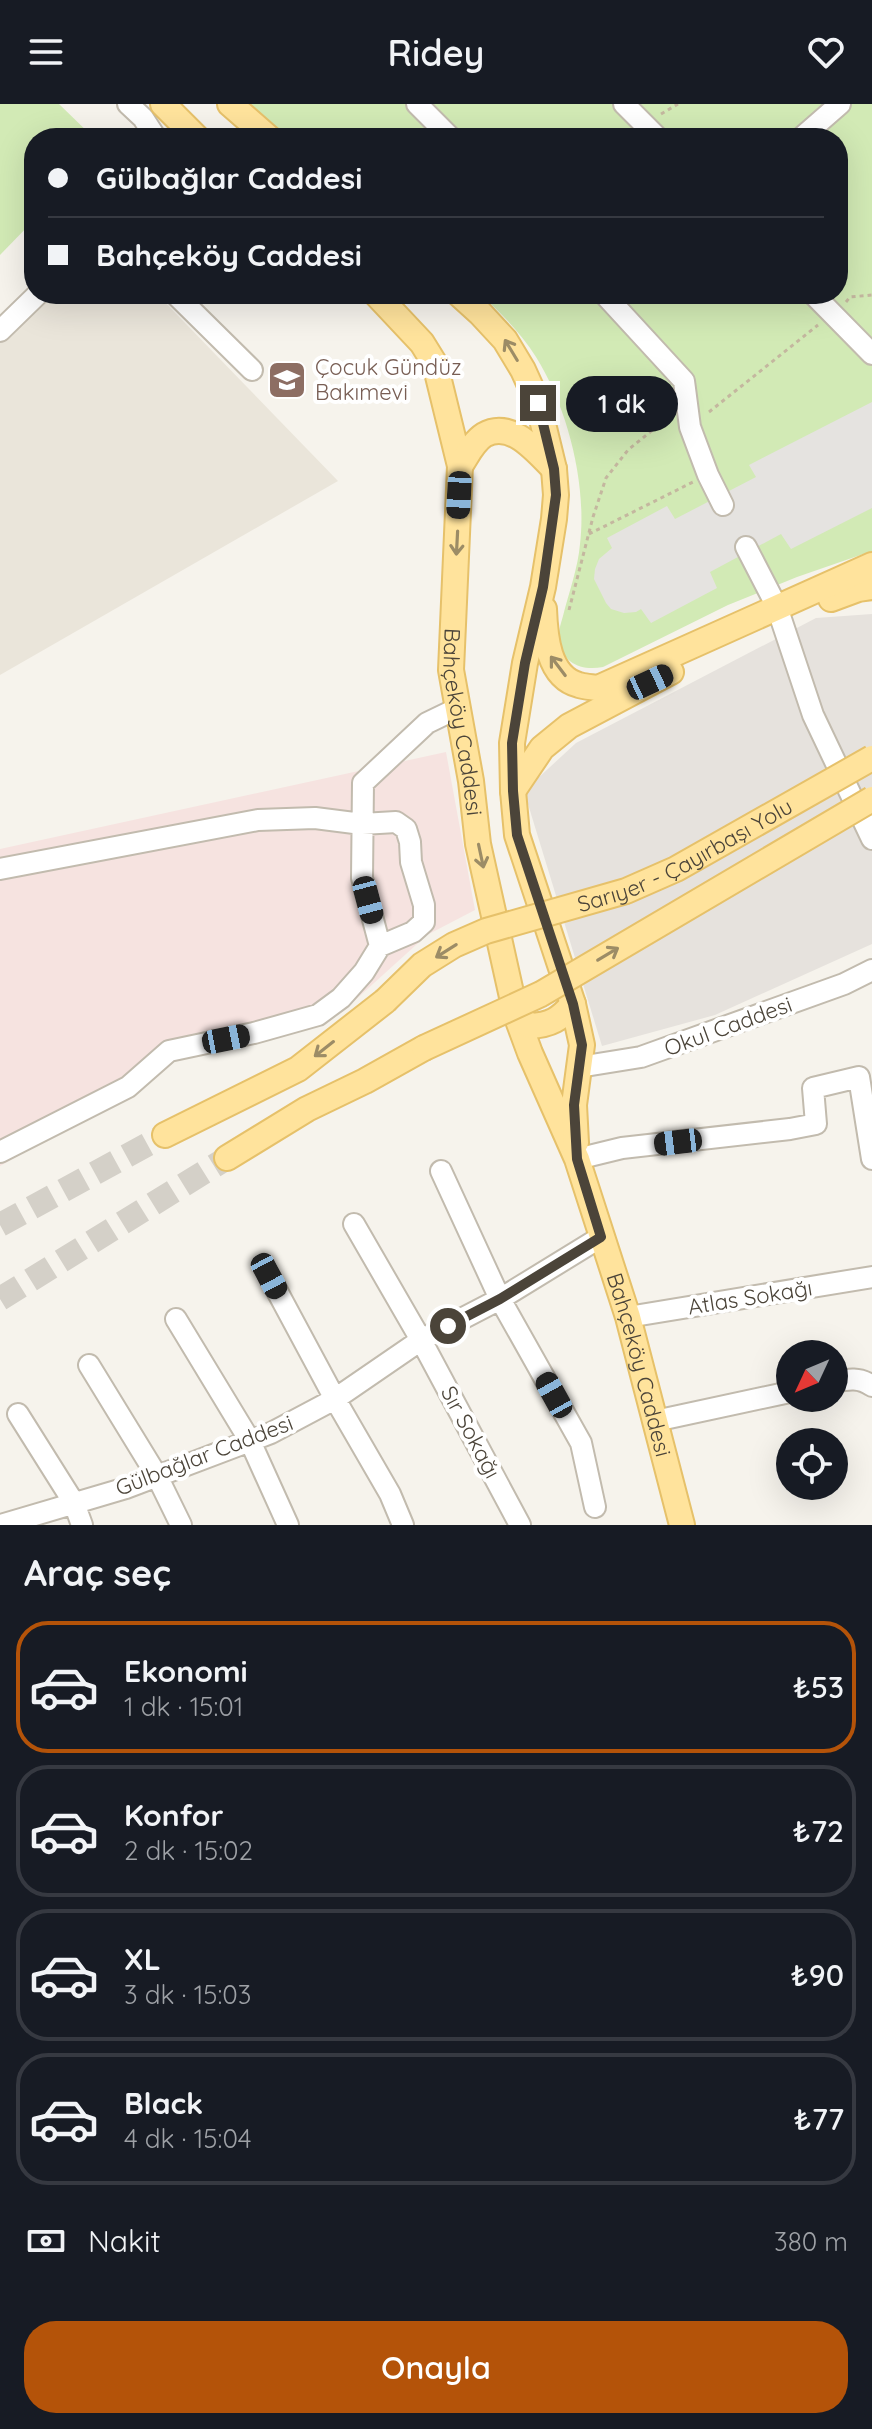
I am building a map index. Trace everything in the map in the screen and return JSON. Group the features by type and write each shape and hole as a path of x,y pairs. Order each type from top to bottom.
{"main road":[{"path":"163,104 187,128"},
{"path":"230,104 258,128"},
{"name":"Bahçeköy Caddesi","path":"385,304 422,343 435,364 460,466 451,670 471,781 478,844 516,1015 577,1159 628,1317 682,1525"},
{"name":"Bahçeköy Caddesi","path":"470,304 505,340 523,370 538,403 554,469 554,519 512,743 513,791 517,835 573,1004 582,1045 574,1105 577,1159"},
{"path":"460,466 483,435 497,430 511,433 528,444 554,469"},
{"path":"513,791 542,748 569,726 872,565"},
{"path":"543,587 545,630 551,660 576,685 598,688 780,613 872,587"},
{"name":"Sarıyer - Çayırbaşı Yolu","path":"165,1135 298,1069 385,1001 422,965 454,945 486,931 626,891 676,869 872,758"},
{"name":"Sarıyer - Çayırbaşı Yolu","path":"227,1158 307,1109 424,1048 541,994 872,799"},
{"path":"516,1015 530,1026 549,1025 573,1004"},
{"path":"530,1053 561,1070 579,1067"}],"street":[{"path":"128,104 150,128"},
{"path":"417,104 441,128"},
{"path":"624,104 648,128"},
{"path":"812,128 840,104"},
{"path":"0,331 28,304"},
{"path":"185,304 252,370"},
{"path":"613,304 684,381 690,427 723,505"},
{"path":"822,304 872,354"},
{"path":"746,547 780,613 813,715 872,839"},
{"path":"380,946 362,878 363,783 427,723 458,708"},
{"path":"0,869 258,820 315,818 362,824 396,822 406,829 411,862 424,905 424,922 413,932 380,946 364,972 341,998 318,1015 254,1033 169,1051 128,1087 0,1152"},
{"name":"Okul Caddesi","path":"579,1067 641,1057 844,984 872,970"},
{"path":"577,1159 622,1148 816,1124 813,1088 859,1077 867,1101 872,1159"},
{"path":"441,1171 500,1299 581,1443 595,1507"},
{"name":"Sır Sokağı","path":"354,1224 421,1340 520,1525"},
{"name":"Gülbağlar Caddesi","path":"1,1525 157,1476 271,1433 335,1399 421,1340 500,1299 601,1237"},
{"path":"269,1276 390,1494 403,1525"},
{"name":"Atlas Sokağı","path":"628,1317 872,1277"},
{"path":"176,1319 250,1441 288,1525"},
{"path":"89,1365 157,1476 181,1525"},
{"path":"848,1379 864,1381 872,1386"},
{"path":"655,1421 776,1395"},
{"path":"18,1414 74,1503 82,1525"}],"path":[{"path":"848,299 872,295"},
{"path":"690,427 843,304"},
{"path":"569,610 602,487 612,469 638,440 687,403"},
{"path":"589,534 708,475"}],"shaded area":[{"path":"28,304 167,304 338,481 0,675 0,331"},
{"path":"872,402 872,508 791,549 781,534 710,572 717,588 651,623 641,609 624,613 611,609 606,603 594,579 599,559 612,548 607,538 667,506 675,519 756,477 749,465"},
{"path":"872,614 872,944 715,1015 602,1046 524,791 576,743 816,618"},
{"path":"446,752 475,910 427,935 352,1003 195,1037 133,1092 0,1166 0,849"}],"green space":[{"path":"0,104 59,104 84,128 24,128 24,230 0,255"},
{"path":"242,104 872,104 872,551 728,605 603,667 588,668 574,664 564,654 559,636 580,544 581,497 573,448 557,399 536,357 490,304 848,304 848,128 271,128"}],"tunnel":[{"path":"0,1225 165,1135"},
{"path":"0,1299 227,1158"}],"place":[{"name":"Çocuk Gündüz Bakımevi","path":"287,380"}],"route":[{"path":"448,1326 500,1299 601,1237 577,1159 574,1105 582,1045 573,1004 517,835 513,791 512,743 525,663 543,587 556,495 554,469 538,403"}]}
